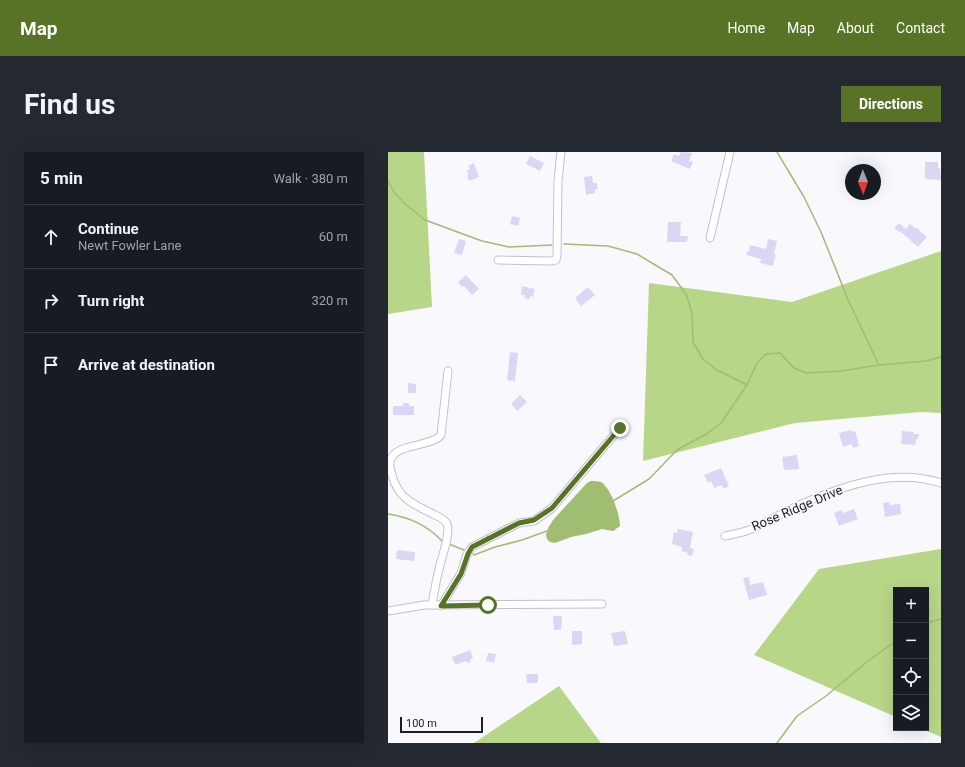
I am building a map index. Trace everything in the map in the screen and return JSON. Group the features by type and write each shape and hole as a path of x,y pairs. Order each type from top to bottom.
{"street":[{"path":"498,260 556,260 558,256 558,181 561,152"},
{"path":"710,238 730,152"},
{"path":"432,605 446,540 447,524 440,517 411,502 399,492 392,476 390,462 392,456 396,453 413,446 428,443 441,435 448,371"},
{"path":"441,606 461,574 472,547 519,523 534,520 552,508 620,428"},
{"name":"Rose Ridge Drive","path":"725,536 748,530 803,503 829,492 856,484 893,477 919,479 941,483"},
{"path":"388,611 414,606 432,605 602,604"}],"shaded area":[{"path":"388,152 424,152 432,307 388,314"},
{"path":"941,251 941,413 921,412 795,423 643,461 649,283 792,302"},
{"path":"591,481 601,482 605,485 617,509 620,526 613,531 602,529 555,543 550,542 546,535 553,520 587,483"},
{"path":"941,549 941,737 927,731 929,731 929,587 893,587 893,716 754,655 819,569"},
{"path":"559,686 601,743 474,743"}],"building":[{"path":"681,152 692,153 689,161 693,162 690,169 671,161 674,154 679,156"},
{"path":"530,156 544,163 540,171 526,164"},
{"path":"925,162 938,162 941,180 925,179"},
{"path":"474,163 479,177 469,181 467,170 470,170 468,166"},
{"path":"592,176 593,183 597,183 598,189 595,189 595,193 586,195 584,177"},
{"path":"512,216 520,218 518,226 510,224"},
{"path":"668,222 681,222 680,236 688,236 687,242 667,242"},
{"path":"899,223 906,229 910,224 927,237 918,247 900,231 899,232 894,228"},
{"path":"459,239 466,241 462,255 454,253"},
{"path":"768,239 777,241 773,266 760,263 761,259 746,255 747,251 749,252 750,245 766,249"},
{"path":"466,275 479,289 472,295 458,282"},
{"path":"522,286 535,289 533,297 530,296 530,299 524,298 525,295 521,295"},
{"path":"588,287 595,295 581,306 575,298"},
{"path":"510,352 518,353 515,381 507,380"},
{"path":"408,383 416,384 416,393 408,393"},
{"path":"520,395 527,402 517,411 511,404"},
{"path":"403,403 409,403 409,406 414,406 414,415 393,415 393,406 403,406"},
{"path":"851,430 852,432 855,431 859,446 853,448 852,444 843,447 839,433"},
{"path":"902,431 919,434 915,445 901,444"},
{"path":"797,455 799,469 784,470 782,457"},
{"path":"721,468 729,486 723,489 722,485 714,488 711,481 708,483 704,475"},
{"path":"889,502 890,505 900,504 901,514 885,517 883,503"},
{"path":"854,509 858,519 839,526 834,513 842,510 843,513"},
{"path":"678,529 693,532 690,548 694,549 692,556 681,551 682,547 672,544 674,532 677,533"},
{"path":"397,550 415,552 414,561 396,559"},
{"path":"749,577 750,585 763,582 767,595 749,600 743,578"},
{"path":"553,616 562,616 561,630 554,630"},
{"path":"572,631 582,631 582,644 572,645"},
{"path":"625,631 628,644 614,646 611,633"},
{"path":"470,650 473,658 470,659 471,662 467,663 466,661 455,665 452,657"},
{"path":"488,653 496,654 494,663 486,661"},
{"path":"526,674 538,674 538,683 527,683"}],"waterway":[{"path":"777,152 804,197 821,232 849,302 879,365"},
{"path":"388,181 394,192 405,204 425,220 482,241 509,247 552,245"},
{"path":"564,244 608,246 637,254 672,275 686,294 692,313 693,342 703,359 717,370 747,385"},
{"path":"613,501 649,479 677,450 708,433 721,423 747,385 757,363 766,354 780,353 794,368 807,373 841,371 879,365 926,361 941,357"},
{"path":"388,514 403,517 418,523 431,531 442,541"},
{"path":"473,554 474,555 547,531"},
{"path":"449,544 464,550"},
{"path":"928,623 941,619"},
{"path":"777,743 797,716 826,696 868,661 893,643"}],"route":[{"path":"488,605 441,606 461,574 472,547 519,523 534,520 552,508 620,428"}]}
